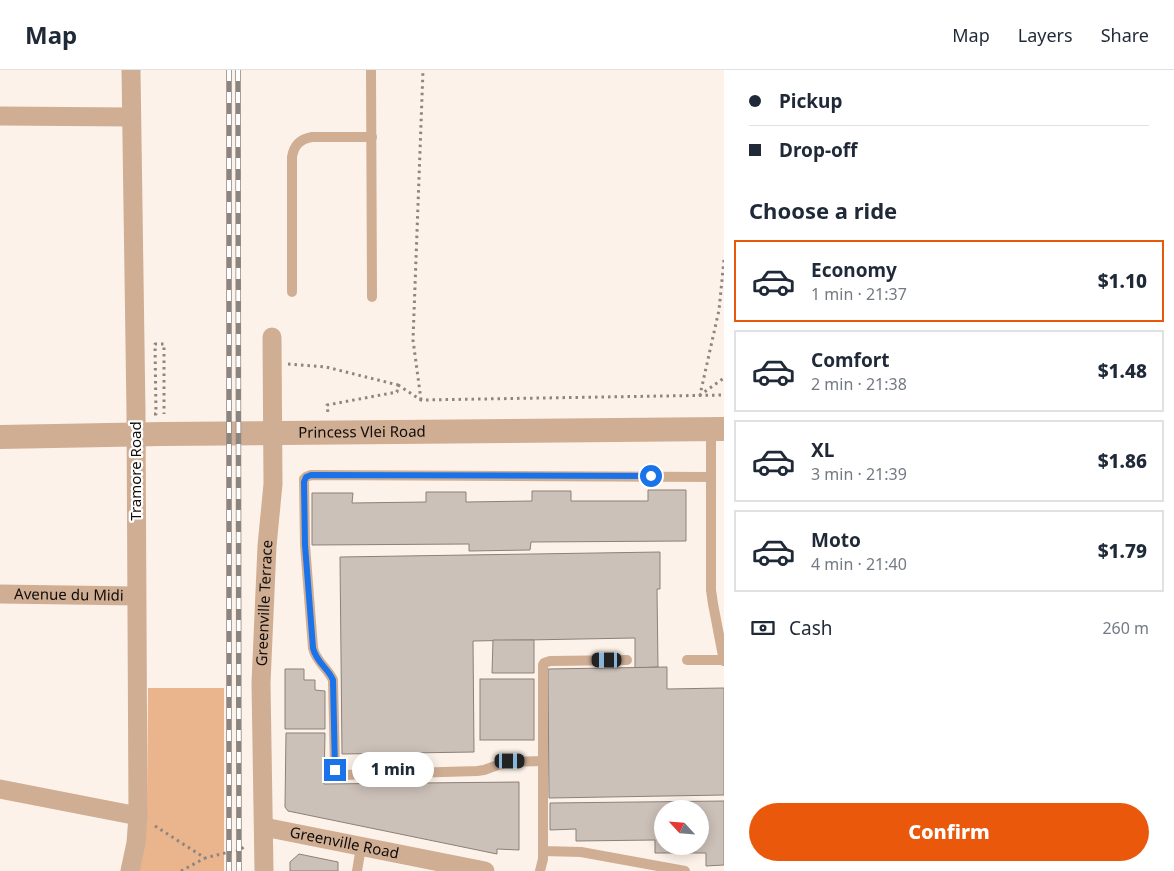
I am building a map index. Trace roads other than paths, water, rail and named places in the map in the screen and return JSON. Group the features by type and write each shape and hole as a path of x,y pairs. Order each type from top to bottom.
{"street":[{"name":"Tramore Road","path":"130,871 136,843 138,816 136,413 131,70"},
{"path":"0,116 131,116"},
{"name":"Greenville Terrace","path":"264,871 260,683 267,546 273,484 272,337"},
{"name":"Princess Vlei Road","path":"0,437 718,429"},
{"name":"Avenue du Midi","path":"0,594 136,596"},
{"path":"0,789 138,816"},
{"name":"Greenville Road","path":"264,827 485,871"}],"lane":[{"path":"372,70 372,297"},
{"path":"292,292 293,150 298,143 312,137 372,137"},
{"path":"687,660 724,661 711,590 711,477 712,455 718,429"},
{"path":"543,761 510,761 477,771 342,775 337,772 334,767 333,680 328,671 315,657 313,648 305,545 304,479 311,475 711,477"},
{"path":"540,871 543,851 542,668 544,663 550,661 627,660"},
{"path":"357,871 361,846"},
{"path":"543,851 580,852 685,871"}],"railway":[{"path":"229,70 229,871"},
{"path":"238,70 239,871"}]}
